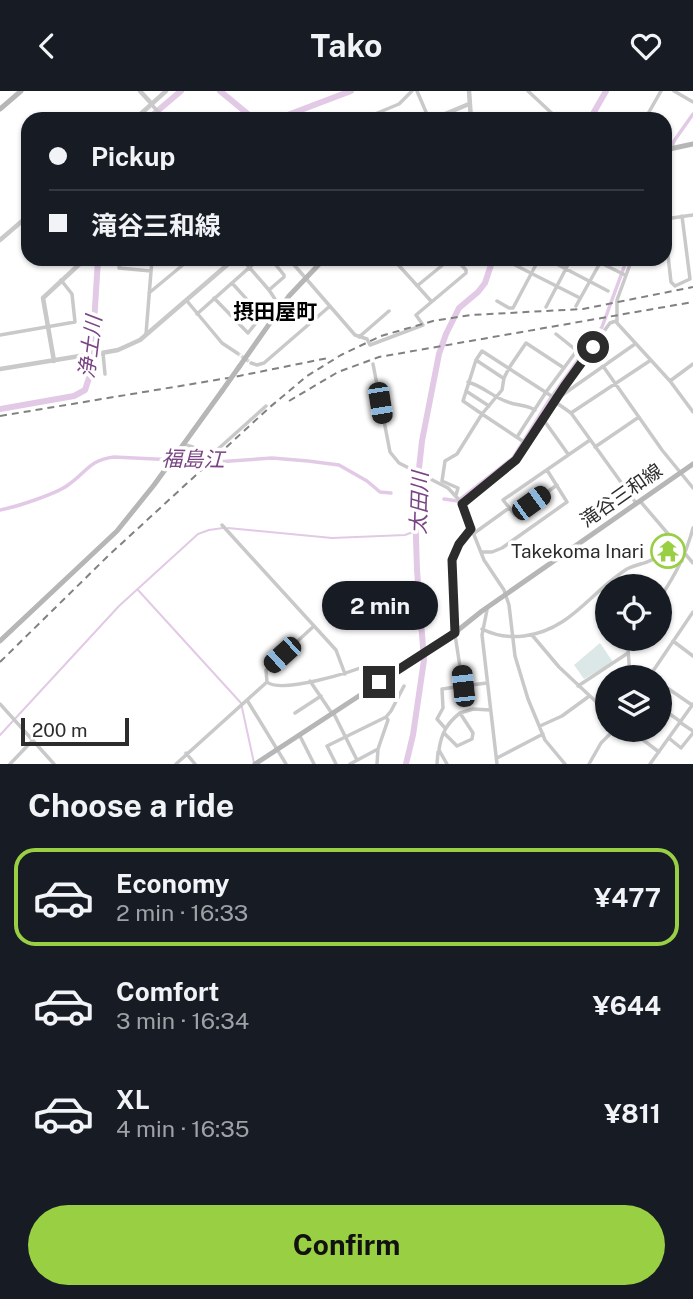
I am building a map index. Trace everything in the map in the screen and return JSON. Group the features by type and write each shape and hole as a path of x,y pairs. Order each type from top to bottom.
{"main road":[{"path":"0,109 21,91"},
{"path":"672,149 693,144"},
{"path":"0,641 108,539 169,464 277,313 317,266"},
{"name":"滝谷三和線","path":"255,764 455,633 488,606 505,597 693,464"}],"street":[{"path":"140,91 158,112"},
{"path":"145,112 166,91"},
{"path":"380,112 399,104 412,91"},
{"path":"417,91 428,112"},
{"path":"469,91 470,112"},
{"path":"528,91 550,112"},
{"path":"649,112 661,91"},
{"path":"674,91 693,101"},
{"path":"449,112 469,104"},
{"path":"672,218 693,215"},
{"path":"669,266 671,282 675,286 691,279 682,216"},
{"path":"0,240 21,222"},
{"path":"54,361 43,298 77,266"},
{"path":"119,266 151,271"},
{"path":"146,335 151,266"},
{"path":"149,293 182,266"},
{"path":"0,369 126,347 146,335 226,266"},
{"path":"270,290 285,275 277,266"},
{"path":"295,266 359,338 366,339 370,345 421,327 421,321 416,315 466,273 462,266"},
{"path":"399,266 431,301"},
{"path":"417,286 441,266"},
{"path":"517,266 580,298"},
{"path":"497,301 513,308 536,266"},
{"path":"560,266 608,291"},
{"path":"546,307 568,266"},
{"path":"576,306 598,266"},
{"path":"606,266 625,275"},
{"path":"629,266 617,300 616,321 670,381 693,412"},
{"path":"197,314 215,298 249,268 275,299 248,333 215,298"},
{"path":"0,335 73,323 76,320 72,294 61,280"},
{"path":"232,283 262,316"},
{"path":"187,301 222,343 237,353"},
{"path":"251,363 264,363 330,306"},
{"path":"359,338 389,311"},
{"path":"523,441 543,419 610,323 616,321"},
{"path":"556,334 577,351"},
{"path":"462,503 514,463 535,410 584,341 592,347 639,417 693,488"},
{"path":"457,496 458,488 442,481 445,461 457,454 482,414 502,390 509,368 526,343 564,368"},
{"path":"555,399 635,344"},
{"path":"523,441 464,403 468,382 480,352 547,393 571,413 638,502 693,563"},
{"path":"103,353 105,374"},
{"path":"475,360 504,378"},
{"path":"571,413 651,360"},
{"path":"373,364 388,448 393,458 401,465 438,482 462,503 480,551 504,590 511,612 518,669 543,734 565,764"},
{"path":"670,381 693,364"},
{"path":"468,382 509,403 527,405 535,410"},
{"path":"466,391 489,406"},
{"path":"182,446 217,450 267,406"},
{"path":"596,447 639,417"},
{"path":"543,419 568,454"},
{"path":"557,485 515,515 503,501 590,440"},
{"path":"480,551 486,553 499,549 567,502 546,470"},
{"path":"463,686 455,633 452,560 459,544 472,531 509,507"},
{"path":"222,525 339,654 345,674"},
{"path":"672,578 685,554 693,528"},
{"path":"482,629 500,636 514,637 554,628 629,568 662,556 674,555 682,561"},
{"path":"488,606 482,629 497,764"},
{"path":"658,665 693,612"},
{"path":"267,682 265,670 314,626"},
{"path":"532,635 595,703"},
{"path":"673,641 693,656"},
{"path":"578,686 628,653 629,665"},
{"path":"267,682 276,686 310,681 345,674 370,664 379,682"},
{"path":"310,681 332,712 357,760"},
{"path":"178,763 267,682"},
{"path":"460,713 473,733 472,739 457,746 437,719 443,708 442,689 487,683"},
{"path":"336,764 327,746 386,716 404,686"},
{"path":"672,691 693,705 672,735"},
{"path":"295,713 321,696"},
{"path":"540,726 562,716 588,697"},
{"path":"247,699 286,764"},
{"path":"0,704 54,764"},
{"path":"437,764 444,731 460,713 473,709 490,710"},
{"path":"377,764 378,749 388,720 386,716"},
{"path":"672,716 693,732 681,748 672,741"},
{"path":"299,734 314,764"},
{"path":"497,758 543,734"},
{"path":"10,764 33,740"},
{"path":"589,764 602,742"},
{"path":"646,742 659,752"},
{"path":"650,764 667,742"},
{"path":"350,764 378,749"},
{"path":"439,750 447,764"},
{"path":"186,754 195,764"}],"shaded area":[{"path":"595,647 595,651 605,651 613,662 608,665 595,665 595,673 584,679 574,665"}],"waterway":[{"name":"浄土川","path":"156,112 181,91"},
{"name":"浄土川","path":"220,91 246,112"},
{"name":"浄土川","path":"296,112 351,91"},
{"name":"太田川","path":"594,112 606,91"},
{"name":"福島江","path":"672,146 693,114"},
{"name":"浄土川","path":"0,409 74,396 85,390 91,372 98,266"},
{"name":"太田川","path":"406,764 424,660 415,505 422,441 439,354 446,334 459,308 485,283 491,266"},
{"name":"福島江","path":"444,499 458,501 513,458 550,399 602,327 624,266"},
{"name":"福島江","path":"0,510 55,492 93,464 114,457 216,462 272,458 339,465 380,492 391,493"},
{"path":"0,735 119,606 198,534 223,528"},
{"path":"228,528 332,538 405,535 418,530"},
{"path":"138,590 241,703 254,763"}],"tunnel":[{"path":"237,353 251,363"}],"railway":[{"path":"0,662 108,556 270,407 307,376 341,355 381,336 433,321 471,315 583,309 693,287"},
{"path":"289,401 338,372 379,357 693,302"},
{"path":"0,416 234,377 328,358"}],"place":[{"name":"Takekoma Inari","path":"668,551"}],"district":[{"name":"摂田屋町","path":"275,311"}],"route":[{"path":"379,682 455,633 452,560 454,552 471,529 462,504 516,460 593,347"}]}
